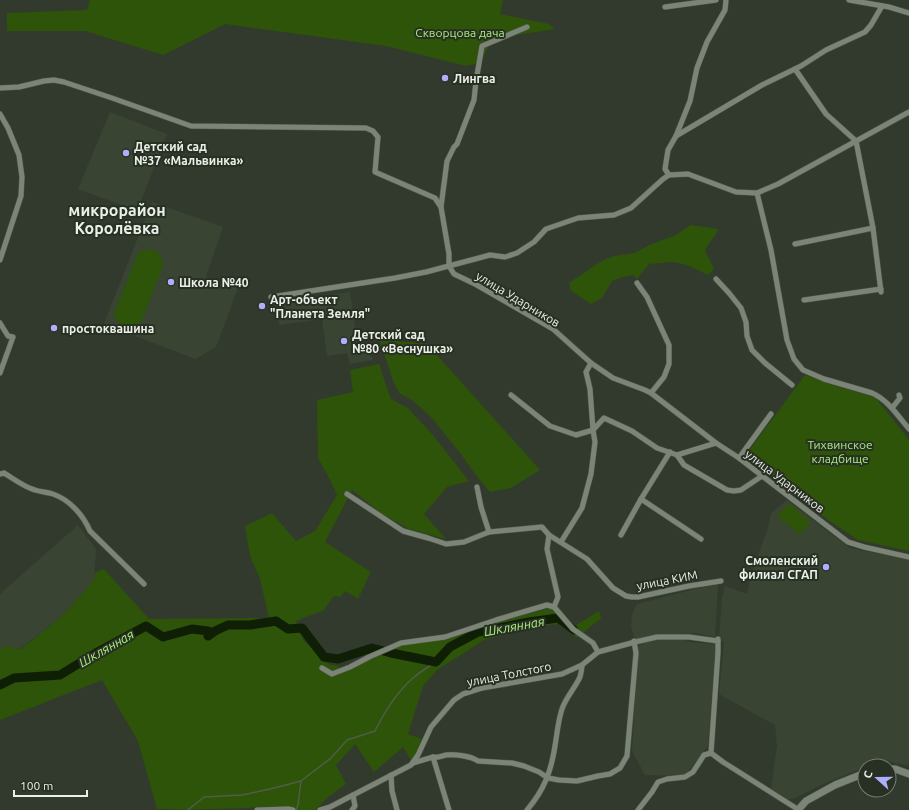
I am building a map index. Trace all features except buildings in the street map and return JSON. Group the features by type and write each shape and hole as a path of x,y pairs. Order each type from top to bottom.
{"main road":[{"path":"897,770 909,774"},
{"path":"798,810 806,801 835,785 857,776"}],"street":[{"path":"665,7 716,0"},
{"path":"669,175 665,168 668,150 676,136 690,101 697,68 707,42 725,10 726,0"},
{"path":"849,0 909,13"},
{"path":"676,136 762,85 801,66 826,50 865,32 882,6"},
{"path":"449,266 449,254 441,207 447,161 457,144 474,100 482,46 527,27"},
{"path":"795,69 826,114 856,141 873,228 881,291 804,300"},
{"path":"0,88 19,87 54,80 112,98 191,126 366,128 373,131 378,137 375,172 435,198 441,207"},
{"path":"270,296 395,278 426,272 490,255 505,257 517,253 534,242 546,229 578,218 614,215 631,208 669,175 688,174 736,192 757,194 909,112"},
{"path":"0,114 8,128 19,154 22,177 21,196 0,260"},
{"path":"757,194 771,250 787,340 794,358 803,370 824,379 879,396 892,408 909,429"},
{"path":"795,244 873,228"},
{"name":"улица Ударников","path":"449,266 454,274 475,284 553,329 591,363 613,378 652,393 848,542 909,558"},
{"path":"716,279 741,308 746,322 747,336 752,350 765,363 792,385"},
{"path":"637,283 647,297 669,345 669,364 664,376 652,393"},
{"path":"0,324 8,336 13,338 0,373"},
{"path":"561,542 582,508 591,474 595,442 590,389 586,372 591,363"},
{"path":"511,395 550,426 576,435 593,430 604,418 632,431 657,448 677,455 684,465 728,490 741,490 762,476"},
{"path":"892,408 900,398 899,395"},
{"path":"739,458 771,414"},
{"path":"677,455 716,443"},
{"path":"621,535 670,452"},
{"path":"0,474 4,473 29,488 52,494 71,504 86,523 90,531 144,584"},
{"path":"477,487 481,507 489,532"},
{"name":"улица КИМ","path":"347,494 403,531 446,544 464,542 489,532 542,527 549,534 587,559 613,588 626,596 638,597 721,581"},
{"path":"641,499 700,539"},
{"path":"549,534 547,549 558,597 554,607"},
{"path":"322,668 332,674 350,667 401,642 445,637 547,605 554,607 573,630 593,643 598,652"},
{"name":"улица Толстого","path":"320,810 330,807 410,765 418,755 431,727 454,700 463,694 482,688 562,674 582,665 598,652 634,641 658,637 689,636 718,640 711,753"},
{"path":"410,765 416,761 446,755 474,758 478,761 512,763 539,772 548,778 560,780 577,780 610,774 620,768 627,756 636,653 634,641"},
{"path":"526,810 539,795 548,778 557,728 562,711 565,702 580,676 582,665"},
{"path":"638,810 658,782 667,779 685,777 693,772 704,756 711,753 798,810"},
{"path":"433,757 449,810"},
{"path":"391,775 392,792 397,810"},
{"path":"352,810 355,806 353,795"},
{"path":"257,810 292,810"}],"shaded area":[{"name":"Детский сад №37 «Мальвинка»","path":"110,112 167,134 137,211 78,189"},
{"name":"Школа №40","path":"152,202 223,227 206,276 238,288 216,347 195,359 104,324"},
{"name":"Детский сад №80 «Веснушка»","path":"350,292 355,328 373,360 350,364 347,353 327,356 322,319 279,325 278,303"},
{"path":"787,500 850,548 909,560 909,766 897,763 897,758 857,758 857,770 823,784 793,799 788,799 771,789 777,745 775,725 719,694 724,642 719,639 722,598 725,586 747,594 751,575 768,528 771,513"},
{"path":"78,525 96,549 94,580 62,616 20,649 6,646 0,650 0,594"},
{"path":"718,585 715,637 696,633 647,636 635,639 631,626 632,614 637,604 703,587"},
{"path":"682,638 689,642 716,644 708,746 684,776 645,775 632,751 638,646 648,641 658,639"}],"green space":[{"name":"Скворцова дача","path":"90,0 503,0 500,14 549,24 555,29 492,39 480,63 466,66 386,46 225,24 163,55 85,31 7,31 7,13 87,10"},
{"path":"691,225 719,229 705,250 714,269 708,275 687,265 673,262 649,264 637,279 633,275 612,281 602,298 591,304 571,291 569,283 606,259 614,256 635,253 649,245 674,236"},
{"path":"148,249 157,252 161,256 163,266 141,322 134,326 127,327 113,317 138,253"},
{"path":"379,339 427,344 540,470 511,488 490,492 431,417 412,400 399,393 393,381"},
{"path":"379,364 391,399 408,408 432,434 469,481 447,487 424,514 446,539 409,529 381,513 352,490 325,542 371,572 358,599 345,591 341,597 334,596 324,610 296,621 303,640 328,664 345,668 383,649 435,638 558,605 573,627 599,611 601,618 577,638 559,624 541,626 484,640 437,670 423,686 408,734 422,739 412,762 403,747 374,772 355,744 336,765 346,784 327,798 315,810 274,810 275,806 216,809 157,809 138,741 102,680 0,720 0,650 6,646 21,649 62,616 94,580 95,573 104,569 149,619 269,618 260,579 250,556 245,526 272,513 296,541 315,531 337,495 318,458 317,400 353,392 350,370"},
{"name":"Тихвинское кладбище","path":"805,375 839,387 875,397 909,440 909,551 858,540 828,520 745,456"},
{"path":"789,503 811,522 800,535 777,516"}],"waterway":[{"name":"Шклянная","path":"0,685 14,678 60,675 96,653 146,626 163,637 192,629 208,631 208,636 228,625 250,625 276,621 288,629 302,628 324,657 338,659 372,648 436,662 450,647 478,632 558,618 574,630"},
{"path":"188,810 204,797 242,795 301,781 331,758 347,740 375,731 387,710 407,683 436,662"},
{"path":"296,810 301,781"}],"place":[{"name":"Лингва","path":"445,78"},
{"name":"Детский сад №37 «Мальвинка»","path":"126,153"},
{"name":"Школа №40","path":"171,282"},
{"name":"Арт-объект \"Планета Земля\"","path":"262,306"},
{"name":"простоквашина","path":"54,328"},
{"name":"Детский сад №80 «Веснушка»","path":"344,341"},
{"name":"Смоленский филиал СГАП","path":"826,567"}],"district":[{"name":"микрорайон Королёвка","path":"117,219"}]}
